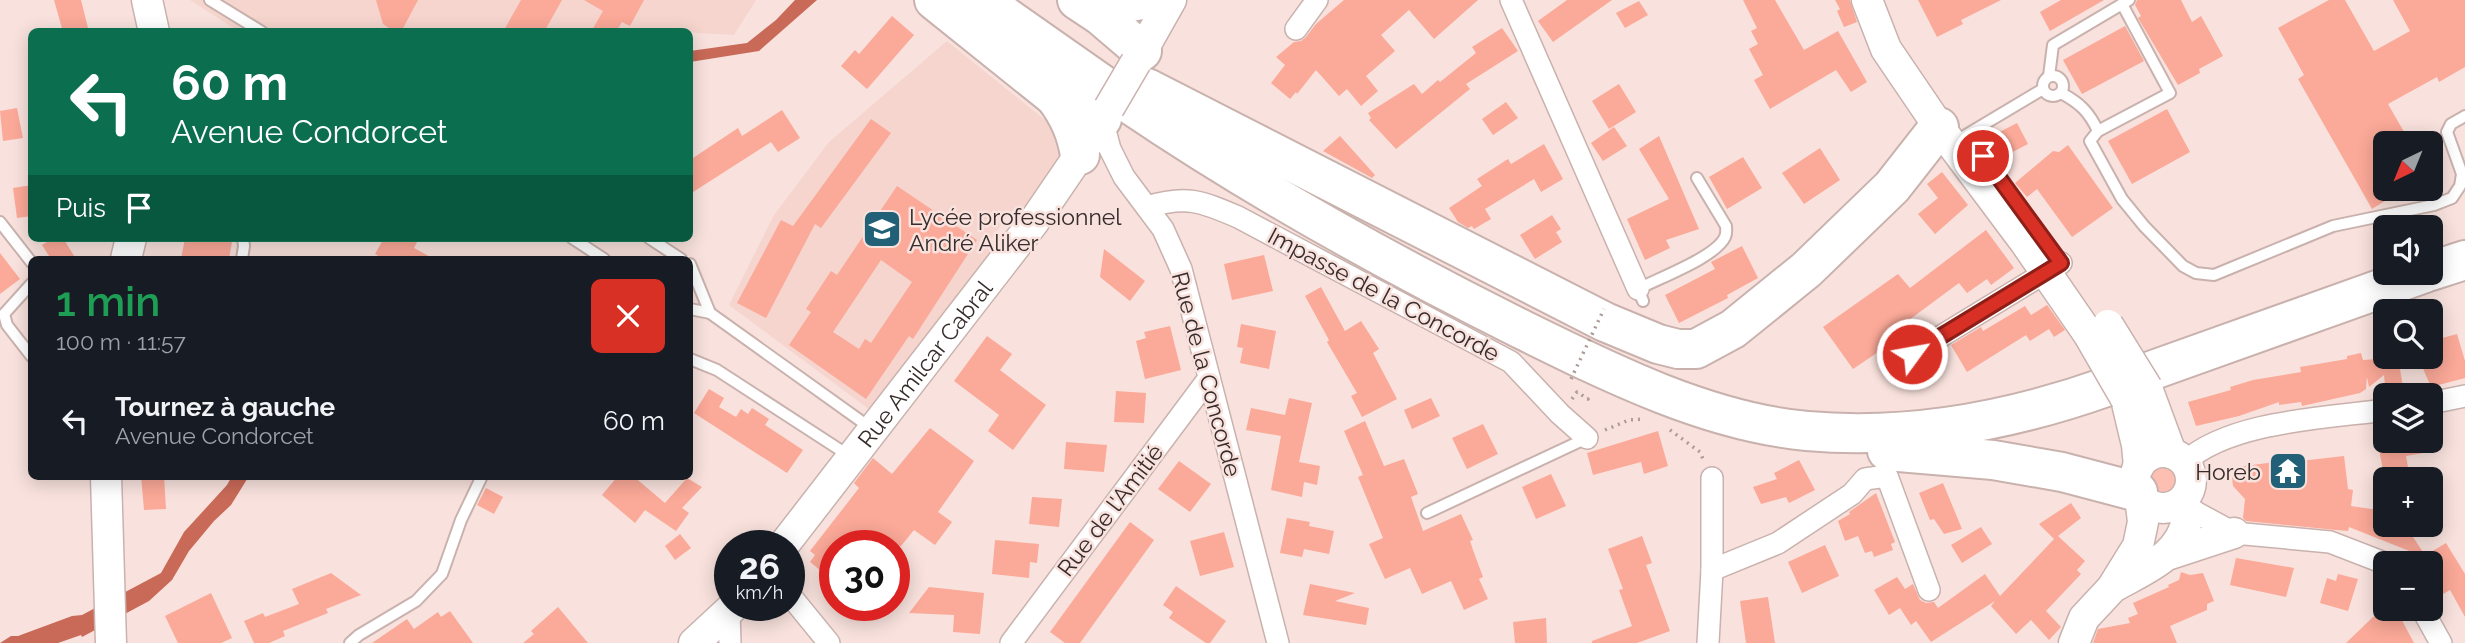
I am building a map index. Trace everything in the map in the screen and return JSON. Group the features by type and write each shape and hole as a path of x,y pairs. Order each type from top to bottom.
{"highway":[{"path":"934,0 1055,97 1069,116 1080,155"},
{"path":"982,0 1339,208 1624,354 1723,390 1798,406 1872,412 1940,405 2025,388 2118,366 2385,285"},
{"path":"1024,0 1206,156 1346,238 1497,317 1647,404 1693,416 1722,429 1766,439 1803,445 1993,460 2139,484"},
{"path":"1077,0 1101,16 1125,85"},
{"path":"1084,0 1115,5 1141,0"},
{"path":"1055,97 1125,85 1605,322 1658,344 1678,349 1696,349 1733,330 1806,270 1892,187 1953,136"},
{"path":"2443,241 2465,233"},
{"path":"2443,267 2465,260"},
{"path":"1647,404 1719,413 1806,431 1879,432 1947,428 2023,414 2118,366 2373,265"}],"main road":[{"path":"147,0 153,28"},
{"name":"Rue Amilcar Cabral","path":"795,530 1033,223 1125,85 1171,0"},
{"path":"1869,0 1886,49 2053,267 2192,479 2190,489 2180,503 2163,508 2154,506 2139,484"},
{"path":"2074,643 2084,618 2112,588 2138,546 2143,522 2137,445 2118,366"},
{"path":"2139,484 2153,454 2178,457"},
{"path":"106,480 111,640"},
{"path":"2170,554 2185,532 2187,519 2180,503"},
{"path":"2112,588 2170,554 2234,533"},
{"path":"694,643 718,621"}],"street":[{"path":"1296,29 1317,0"},
{"path":"1511,0 1640,295"},
{"name":"Rue de la Concorde","path":"1125,85 1110,149 1125,177 1163,229 1181,269 1278,643"},
{"name":"Impasse de la Concorde","path":"1147,207 1172,200 1186,200 1207,203 1238,217 1511,362 1560,414 1587,438"},
{"path":"1912,354 2053,267"},
{"name":"Rue de l'Amitié","path":"1012,643 1209,378"},
{"path":"2443,401 2465,396"},
{"path":"2178,457 2247,429 2373,412"},
{"path":"1712,569 1778,542 1852,494 1865,479 1887,476 1929,590"},
{"path":"1707,643 1712,569 1712,478"},
{"path":"2180,503 2234,533 2330,542 2373,559"},
{"path":"805,614 829,643"},
{"path":"730,643 731,621"},
{"path":"2429,621 2441,643"}],"lane":[{"path":"211,0 256,28"},
{"path":"2098,131 2091,115 2080,103 2061,93 2050,96 2043,89 2043,83 2049,76 2053,45 2125,2 2170,93 2098,131 2090,141 2122,200 2183,266 2196,273 2214,275 2333,226 2434,205 2452,198 2460,186 2462,174 2447,132 2451,124 2465,116"},
{"path":"2049,76 2056,76 2061,80 2061,93"},
{"path":"1953,136 2043,89"},
{"path":"1640,295 1707,254 1720,244 1726,235 1726,226 1697,178"},
{"path":"0,222 28,258"},
{"path":"578,242 599,256"},
{"path":"655,242 676,256"},
{"path":"693,271 710,313"},
{"path":"28,287 4,314 7,325 28,352"},
{"path":"693,310 710,313 872,429"},
{"path":"693,360 717,370 850,457"},
{"path":"1427,513 1587,438"},
{"path":"350,643 416,601 442,574 461,520 480,480"}],"path":[{"path":"1571,379 1604,309"},
{"path":"1587,438 1629,420 1647,404"},
{"path":"1662,425 1700,452 1712,478"}],"shaded area":[{"path":"190,0 756,0 734,35 693,33 693,28 233,28"},
{"path":"795,0 817,0 759,51 693,62 693,51 747,43 776,20"},
{"name":"Lycée professionnel André Aliker","path":"947,41 1050,124 1061,163 1020,213 1008,215 988,244 990,260 874,413 729,305 774,215 829,142"},
{"path":"2163,464 2173,468 2177,478 2173,488 2163,492 2153,488 2149,478 2153,468"},
{"path":"230,480 247,480 231,505 189,551 172,580 149,601 82,637 81,635 58,643 0,643 11,636 82,615 161,573 184,532"}],"building":[{"path":"54,0 81,0 88,28 62,28"},
{"path":"376,0 418,0 403,28 389,28 383,24"},
{"path":"521,0 562,0 546,28 505,28"},
{"path":"584,0 644,0 630,26 622,22 618,28 593,28 603,11"},
{"path":"1344,0 1478,0 1434,39 1409,10 1381,35 1395,51 1366,76 1378,91 1361,106 1347,89 1339,96 1316,70 1290,99 1271,83 1285,65 1276,57 1294,42 1306,37 1316,24"},
{"path":"1567,0 1612,0 1553,42 1538,21"},
{"path":"1743,0 1775,0 1804,50 1838,31 1867,82 1851,92 1836,70 1770,109 1754,80 1763,75 1749,49 1758,44 1751,31 1757,28"},
{"path":"1835,0 1850,0 1857,22 1844,27"},
{"path":"1918,0 2001,0 1961,20 1963,24 1937,37"},
{"path":"2061,0 2104,0 2050,31 2040,12"},
{"path":"2137,0 2181,0 2192,22 2201,16 2223,56 2178,85 2138,18 2141,16 2135,5"},
{"path":"2329,0 2345,0 2374,51 2410,31 2393,0 2465,0 2465,67 2439,82 2437,77 2388,104 2404,131 2373,131 2373,201 2385,201 2372,209 2298,79 2304,75 2278,28"},
{"path":"1639,1 1648,15 1625,28 1616,13"},
{"path":"892,16 914,35 867,89 841,66 855,50 859,54"},
{"path":"2125,26 2144,61 2082,94 2063,60"},
{"path":"1502,28 1518,51 1466,84 1470,89 1396,149 1369,120 1371,118 1368,113 1414,84 1422,94 1438,80 1440,82 1476,53 1472,47"},
{"path":"1619,84 1636,112 1609,129 1592,101"},
{"path":"1506,102 1518,118 1493,135 1482,119"},
{"path":"17,108 23,138 3,141 0,111"},
{"path":"2167,109 2190,152 2132,184 2108,141"},
{"path":"782,110 800,138 778,152 771,142 693,192 693,158 738,128 742,136"},
{"path":"871,119 891,133 821,228 815,224 766,318 737,303 781,220 793,226"},
{"path":"2017,123 2028,144 2001,158 1990,137"},
{"path":"1614,127 1627,146 1603,161 1591,143"},
{"path":"1340,136 1375,175 1372,178 1323,151"},
{"path":"1659,136 1699,229 1666,240 1670,248 1645,260 1627,219 1669,199 1639,149"},
{"path":"1544,144 1563,179 1541,192 1534,179 1485,209 1491,219 1474,229 1458,222 1449,208 1482,186 1477,179 1508,159 1511,164"},
{"path":"2068,145 2113,208 2072,237 2037,189 2027,197 2015,183 2053,151 2059,152"},
{"path":"1820,148 1840,180 1804,204 1782,173"},
{"path":"1743,157 1762,188 1727,209 1709,177"},
{"path":"1942,172 1968,205 1935,234 1918,214 1938,198 1927,184"},
{"path":"28,186 28,217 17,218 13,188"},
{"path":"897,186 977,240 913,339 909,336 866,399 789,345 811,312 806,309 831,271 837,275","holes":["881,260 912,282 871,343 865,339 859,349 833,332"]},
{"path":"1552,215 1561,229 1556,232 1562,242 1535,259 1520,235"},
{"path":"1986,230 2014,268 1991,285 1987,279 1967,293 1959,283 1894,331 1899,338 1853,369 1823,327 1898,274 1910,288"},
{"path":"47,242 65,242 74,256 49,256 42,245"},
{"path":"184,242 232,242 230,256 182,256"},
{"path":"382,242 417,242 414,248 429,256 379,256 375,254"},
{"path":"1742,246 1758,278 1727,295 1728,298 1679,323 1665,295 1715,269 1711,262"},
{"path":"1104,249 1145,281 1130,301 1100,277"},
{"path":"0,253 20,279 0,294"},
{"path":"1264,255 1273,291 1232,300 1224,264"},
{"path":"1321,287 1345,331 1361,321 1379,349 1373,353 1397,399 1362,417 1351,396 1357,393 1327,342 1329,340 1305,296"},
{"path":"2047,305 2065,330 2054,337 2049,329 2030,341 2026,335 1967,372 1951,345 1981,327 1983,331 2025,306 2031,315"},
{"path":"1241,324 1276,331 1269,369 1240,363 1243,348 1237,347"},
{"path":"1170,326 1181,370 1145,379 1136,341 1146,338 1144,332"},
{"path":"2457,334 2465,361 2465,378 2443,384 2429,383 2423,369 2443,369 2443,338"},
{"path":"987,336 1012,354 1000,370 1046,405 1013,450 988,431 999,415 954,381"},
{"path":"2361,353 2363,360 2373,359 2373,369 2400,369 2402,383 2385,383 2384,375 2369,387 2367,377 2366,389 2360,393 2302,406 2301,402 2279,405 2279,402 2239,416 2196,426 2188,402 2231,390 2230,387 2253,380 2301,372 2300,367 2347,359 2347,356"},
{"path":"709,389 724,398 719,407 736,417 741,409 748,414 752,408 769,419 765,425 803,450 787,473 694,413"},
{"path":"1116,391 1146,393 1144,423 1114,422"},
{"path":"1289,398 1312,403 1299,462 1320,466 1317,485 1304,482 1302,497 1271,490 1281,436 1246,430 1251,408 1285,415"},
{"path":"1431,398 1440,416 1412,429 1404,410"},
{"path":"1365,421 1384,466 1404,459 1418,494 1411,497 1423,531 1461,514 1473,540 1470,541 1483,577 1479,579 1488,599 1464,610 1451,581 1422,594 1410,568 1385,579 1369,544 1383,538 1358,477 1363,475 1344,431"},
{"path":"1483,424 1498,454 1467,469 1452,438"},
{"path":"930,428 974,461 938,512 952,522 935,545 914,530 910,535 910,530 826,530 859,488 854,483 873,458 892,474"},
{"path":"1658,431 1668,466 1644,474 1641,462 1593,475 1587,453"},
{"path":"1066,442 1107,445 1104,472 1064,469"},
{"name":"Horeb","path":"2299,452 2300,461 2344,456 2348,489 2353,490 2351,506 2373,509 2373,537 2349,527 2348,531 2246,521 2243,518 2245,499 2233,486 2232,477 2237,467 2275,462 2274,454"},
{"path":"2380,453 2424,453 2406,456 2408,467 2382,467"},
{"path":"1799,460 1815,490 1789,503 1786,497 1761,504 1753,487 1777,479 1774,473"},
{"path":"1179,461 1211,484 1190,512 1158,489"},
{"path":"1551,474 1566,506 1536,519 1522,487"},
{"path":"141,480 164,480 166,509 144,510"},
{"path":"615,480 638,480 665,503 685,480 702,487 682,508 689,513 676,531 645,510 635,523 602,495"},
{"path":"1943,483 1962,529 1944,534 1934,519 1930,520 1919,493"},
{"path":"486,488 503,497 494,514 477,505"},
{"path":"1876,493 1895,542 1891,544 1893,550 1874,557 1872,551 1865,553 1858,536 1845,541 1838,521"},
{"path":"1032,497 1062,499 1059,527 1029,524"},
{"path":"2071,503 2081,518 2058,536 2085,561 2077,570 2081,574 2046,611 2061,627 2049,640 2031,620 2016,634 1991,606 1995,601 1931,642 1916,621 1911,625 1900,608 1889,615 1874,590 1897,577 1905,589 1913,584 1920,600 1926,603 1934,602 1938,608 1985,574 2000,596 2055,538 2039,524"},
{"path":"1287,518 1310,522 1309,526 1334,531 1329,554 1304,549 1302,557 1280,553"},
{"path":"1130,522 1154,540 1080,643 1065,643 1050,632"},
{"path":"1981,527 1992,544 1962,563 1951,545"},
{"path":"1224,532 1234,567 1200,576 1190,541"},
{"path":"680,534 691,548 675,560 665,546"},
{"path":"1642,536 1652,563 1646,565 1670,631 1637,643 1592,643 1632,626 1619,590 1623,589 1608,549"},
{"name":"Horeb","path":"2374,537 2413,537 2422,551 2409,551"},
{"path":"819,539 819,569 810,562 815,555 810,551"},
{"path":"995,540 1039,544 1037,563 1030,562 1029,578 992,574"},
{"path":"2446,543 2465,574 2465,617 2450,590 2443,594 2443,551 2433,551"},
{"path":"1825,545 1839,576 1802,593 1788,562"},
{"path":"2236,558 2294,568 2286,597 2230,585"},
{"path":"2181,572 2190,575 2203,573 2214,601 2207,604 2207,610 2170,626 2177,643 2093,643 2098,629 2130,623 2128,618 2138,614 2133,603 2169,587 2168,585 2179,580"},
{"path":"331,573 361,595 326,609 328,613 283,631 285,636 269,643 254,643 244,621 263,613 265,617 299,604 292,589"},
{"path":"2338,574 2358,579 2348,611 2320,603 2327,578 2336,581"},
{"path":"1310,584 1355,593 1335,601 1369,608 1366,625 1303,615"},
{"path":"1176,586 1226,621 1210,643 1169,618 1173,612 1163,605"},
{"path":"929,587 984,593 980,634 953,632 954,615 910,612"},
{"path":"211,593 232,638 221,643 178,643 165,616"},
{"path":"1768,597 1775,643 1746,643 1740,601"},
{"path":"558,607 588,643 523,643 534,634 531,631"},
{"path":"450,611 473,643 372,643 407,619 414,629 438,612 441,617"},
{"path":"2373,617 2373,621 2402,621 2414,643 2346,643"},
{"path":"1546,618 1547,643 1515,643 1513,622"}],"place":[{"name":"Lycée professionnel André Aliker","path":"882,229"},
{"name":"Horeb","path":"2288,471"}],"route":[{"path":"1912,354 2061,263 1983,156"}]}
